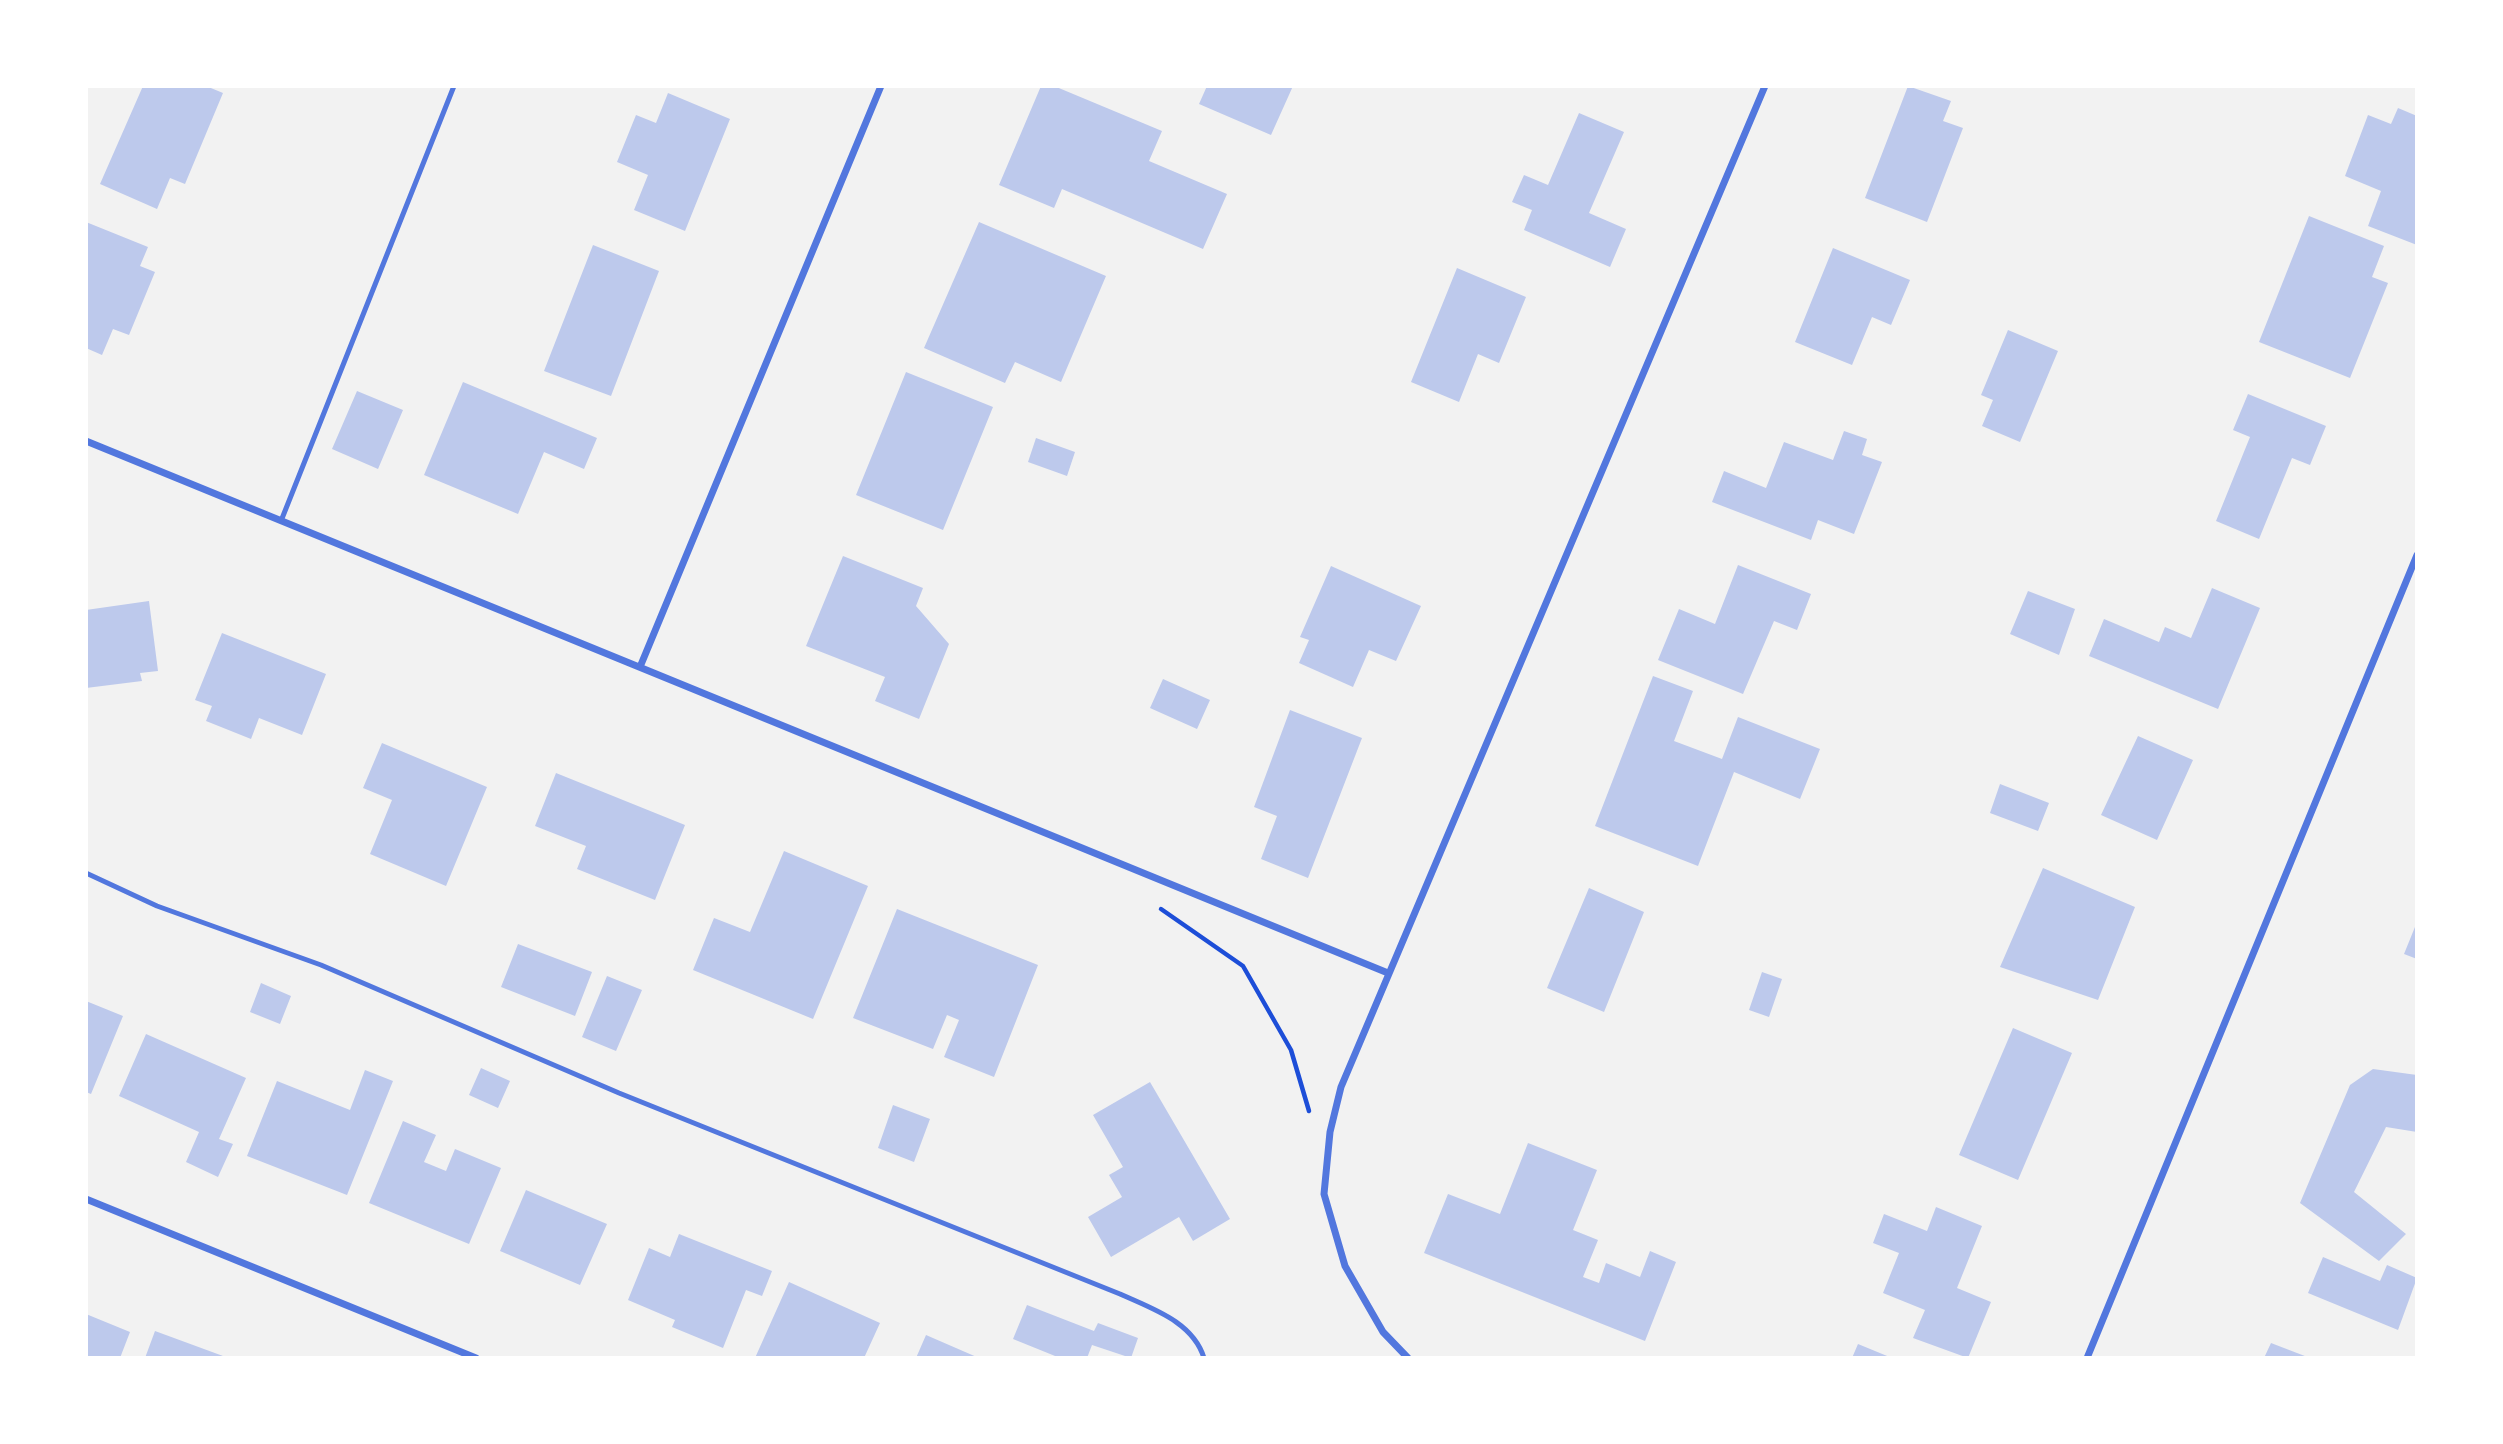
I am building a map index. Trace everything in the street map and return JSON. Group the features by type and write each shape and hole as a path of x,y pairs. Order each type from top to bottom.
{"street":[{"path":"640,667 881,86"},
{"path":"1408,1358 1383,1332 1345,1266 1324,1194 1330,1132 1341,1087 1765,86"},
{"path":"86,441 1388,974"},
{"path":"2087,1358 2417,555"},
{"path":"86,1199 476,1358"}],"lane":[{"path":"281,521 454,86"},
{"path":"86,873 157,906 321,965 619,1093 1120,1294 1183,1326 1199,1341 1204,1358"}],"path":[{"path":"1158,907 1243,966 1291,1050 1310,1119"}],"building":[{"path":"143,86 206,86 223,93 185,184 170,178 157,209 100,184"},
{"path":"1041,86 1054,86 1162,131 1149,161 1227,194 1203,249 1062,189 1054,208 999,185"},
{"path":"1207,86 1293,86 1271,135 1199,104"},
{"path":"1908,86 1951,101 1943,121 1963,128 1927,222 1865,198"},
{"path":"668,93 730,119 685,231 634,210 648,175 617,162 636,115 656,123"},
{"path":"2398,108 2417,116 2417,245 2368,226 2381,191 2345,176 2368,115 2391,124"},
{"path":"1579,113 1624,132 1589,213 1626,229 1610,267 1524,230 1532,210 1512,202 1524,175 1548,185"},
{"path":"2309,216 2384,246 2372,277 2388,283 2350,378 2259,342"},
{"path":"86,222 148,247 140,266 155,272 129,335 113,329 102,355 86,348"},
{"path":"979,222 1106,276 1061,382 1015,362 1005,383 924,348"},
{"path":"593,245 659,271 611,396 544,371"},
{"path":"1833,248 1910,280 1891,325 1872,317 1852,365 1795,342"},
{"path":"1457,268 1526,297 1499,363 1478,354 1459,402 1411,382"},
{"path":"2008,330 2058,351 2020,442 1982,426 1993,400 1981,395"},
{"path":"906,372 993,407 943,530 856,495"},
{"path":"463,382 597,438 584,469 544,452 518,514 424,475"},
{"path":"357,391 403,410 378,469 332,449"},
{"path":"2248,394 2326,426 2310,465 2292,458 2259,539 2216,521 2250,437 2233,430"},
{"path":"1844,431 1867,439 1862,455 1882,462 1854,534 1818,520 1811,540 1712,502 1724,471 1766,488 1784,442 1833,460"},
{"path":"1036,438 1075,452 1067,476 1028,462"},
{"path":"843,556 923,588 916,606 949,644 919,719 875,701 885,677 806,646"},
{"path":"1738,565 1811,594 1797,630 1774,621 1743,694 1658,660 1679,609 1715,624"},
{"path":"1331,566 1421,606 1396,661 1369,650 1353,687 1299,663 1309,640 1300,637"},
{"path":"2212,588 2260,608 2218,709 2089,656 2104,619 2159,642 2165,627 2191,638"},
{"path":"2028,591 2075,609 2059,655 2010,634"},
{"path":"149,601 158,671 140,673 142,681 86,688 86,610"},
{"path":"222,633 326,674 302,735 259,718 251,739 206,721 212,706 195,700"},
{"path":"1653,676 1693,691 1674,741 1722,759 1738,717 1820,749 1800,799 1734,772 1698,866 1595,826"},
{"path":"1163,679 1210,700 1197,729 1150,708"},
{"path":"1290,710 1362,738 1308,878 1261,859 1277,816 1254,807"},
{"path":"2138,736 2193,760 2157,840 2101,815"},
{"path":"382,743 487,787 446,886 370,854 392,800 363,788"},
{"path":"556,773 685,825 655,900 577,869 586,846 535,826"},
{"path":"2000,784 2049,803 2038,831 1990,813"},
{"path":"784,851 868,886 813,1019 693,970 714,918 750,932"},
{"path":"2043,868 2135,907 2098,1000 2000,967"},
{"path":"1589,888 1644,912 1604,1012 1547,988"},
{"path":"897,909 1038,965 994,1077 944,1057 959,1020 947,1015 933,1049 853,1018"},
{"path":"2417,922 2417,959 2404,954"},
{"path":"518,944 592,972 575,1016 501,987"},
{"path":"1762,972 1782,979 1769,1017 1749,1010"},
{"path":"607,976 642,990 616,1051 582,1037"},
{"path":"261,983 291,996 280,1024 250,1012"},
{"path":"86,1001 123,1016 91,1094 86,1092"},
{"path":"2013,1028 2072,1053 2018,1180 1959,1155"},
{"path":"146,1034 246,1078 219,1139 233,1144 218,1177 186,1162 199,1132 119,1096"},
{"path":"481,1068 510,1081 498,1108 469,1095"},
{"path":"2373,1069 2417,1075 2417,1132 2386,1127 2354,1192 2406,1234 2379,1261 2300,1203 2350,1085"},
{"path":"365,1070 393,1081 347,1195 247,1156 277,1081 350,1110"},
{"path":"1150,1082 1230,1219 1193,1241 1179,1217 1111,1257 1088,1217 1122,1197 1109,1175 1123,1167 1093,1115"},
{"path":"893,1105 930,1119 914,1162 878,1148"},
{"path":"403,1121 436,1135 424,1162 446,1171 455,1149 501,1168 469,1244 369,1203"},
{"path":"1528,1143 1597,1170 1573,1230 1598,1240 1583,1277 1599,1283 1606,1263 1640,1277 1650,1251 1676,1262 1645,1341 1424,1253 1448,1194 1500,1214"},
{"path":"526,1190 607,1224 580,1285 500,1251"},
{"path":"1936,1207 1982,1226 1957,1288 1991,1302 1968,1358 1913,1338 1925,1310 1883,1293 1899,1253 1873,1243 1884,1214 1927,1231"},
{"path":"679,1234 772,1271 762,1296 746,1290 723,1348 672,1327 675,1320 628,1300 649,1248 670,1257"},
{"path":"2323,1257 2380,1281 2387,1265 2417,1278 2398,1330 2308,1293"},
{"path":"789,1282 880,1323 864,1358 755,1358"},
{"path":"1027,1305 1094,1331 1098,1323 1138,1338 1131,1358 1092,1345 1087,1358 1060,1358 1013,1339"},
{"path":"86,1314 130,1332 120,1358 86,1358"},
{"path":"155,1331 223,1356 145,1358"},
{"path":"926,1335 979,1358 916,1358"},
{"path":"2271,1343 2310,1358 2264,1358"},
{"path":"1858,1344 1892,1358 1852,1358"}]}
